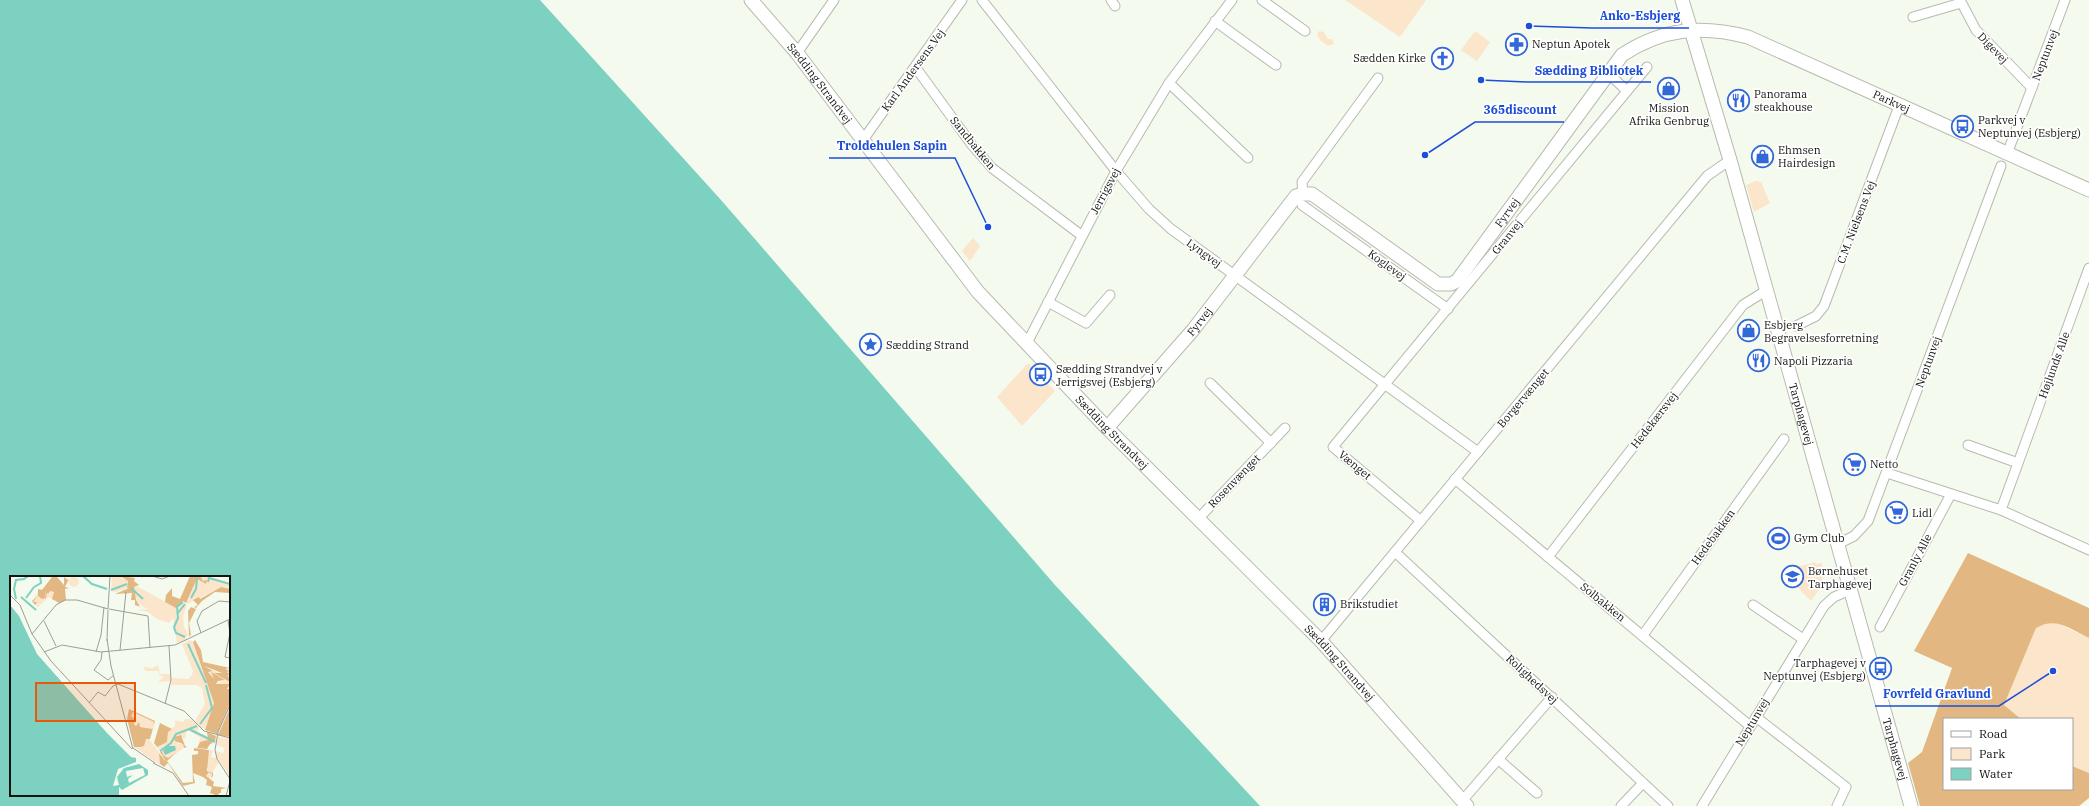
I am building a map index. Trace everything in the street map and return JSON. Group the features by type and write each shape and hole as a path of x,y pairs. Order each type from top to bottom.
{"street":[{"name":"Sædding Strandvej","path":"751,0 797,53 978,292 1026,345 1107,428 1321,641 1464,803"},
{"path":"797,53 834,0"},
{"name":"Karl Andersens Vej","path":"863,140 916,68 962,0"},
{"name":"Lyngvej","path":"982,0 1116,171 1149,209 1171,229 1478,452"},
{"name":"Jerrigsvej","path":"1026,345 1081,235 1116,171 1169,83 1232,0"},
{"path":"1262,0 1305,31"},
{"name":"Tarphagevej","path":"1682,0 1767,290 1911,806"},
{"name":"Neptunvej","path":"2007,154 2065,0"},
{"name":"Digevej","path":"1913,17 1961,1 1976,30 2032,88"},
{"path":"1215,21 1276,65"},
{"name":"Fyrvej","path":"1107,428 1193,330 1292,200 1302,199 1312,194 1438,284 1451,284 1461,274 1622,55 1644,42 1673,33 1691,30"},
{"name":"Parkvej","path":"1691,30 1723,30 1748,37 2089,190"},
{"name":"Granvej","path":"1385,383 1448,309 1647,66"},
{"name":"Sandbakken","path":"916,68 972,145 992,168 1081,235"},
{"path":"1608,74 1627,91"},
{"path":"1302,199 1302,182 1378,78"},
{"path":"1169,83 1248,158"},
{"name":"C.M. Nielsens Vej","path":"1796,326 1816,316 1824,306 1899,106"},
{"name":"Borgervænget","path":"1321,641 1707,176 1730,160"},
{"name":"Neptunvej","path":"1838,544 1854,536 1868,520 1887,473 2001,166"},
{"name":"Koglevej","path":"1302,199 1325,221 1448,309"},
{"path":"1325,221 1334,209"},
{"name":"Højlunds Alle","path":"2001,510 2089,268"},
{"name":"Hedekærsvej","path":"1548,557 1743,305 1767,290"},
{"path":"1048,302 1086,323 1110,295"},
{"path":"1210,383 1270,443"},
{"name":"Vænget","path":"1385,383 1333,447 1420,521"},
{"name":"Rosenvænget","path":"1198,519 1285,428"},
{"name":"Hedebakken","path":"1643,635 1784,440"},
{"path":"1968,445 2018,462"},
{"path":"1887,473 2001,510 2089,550"},
{"name":"Solbakken","path":"1455,480 1643,635 1750,726"},
{"name":"Granly Alle","path":"1880,627 1951,494"},
{"name":"Rolighedsvej","path":"1396,552 1668,806"},
{"name":"Neptunvej","path":"1702,806 1824,606 1834,597 1850,590"},
{"path":"1753,605 1803,639"},
{"path":"1464,803 1498,759 1552,697"},
{"path":"1756,717 1846,787 1837,806"},
{"path":"1498,759 1536,793"},
{"path":"1620,806 1643,783"}],"green space":[{"path":"1345,0 1426,0 1400,37"},
{"path":"1319,31 1324,32 1328,39 1332,39 1334,44 1328,46 1321,41 1317,35"},
{"path":"1475,31 1490,42 1477,61 1461,50"},
{"path":"1756,181 1761,182 1770,203 1754,212 1746,185"},
{"path":"973,238 980,246 970,261 962,251"},
{"path":"1028,363 1055,391 1022,426 997,397"},
{"path":"1815,562 1816,564 1822,563 1822,585 1811,601 1788,578 1786,570"},
{"path":"2054,622 2089,638 2089,773 2073,766 2073,718 2020,718 2004,705 2036,628 2044,623"}],"shaded area":[{"path":"1968,553 2089,608 2089,638 2063,625 2050,623 2036,628 2004,705 2020,718 1943,718 1943,790 2073,790 2073,766 2089,773 2089,798 2079,806 1920,806 1908,763 1922,752 1952,668 1914,651"}],"water":[{"path":"0,0 540,0 721,200 1055,585 1260,806 0,806"}],"place":[{"name":"Anko-Esbjerg","path":"1529,26"},
{"name":"Neptun Apotek","path":"1517,44"},
{"name":"Sædden Kirke","path":"1442,58"},
{"name":"Sædding Bibliotek","path":"1481,80"},
{"name":"Mission Afrika Genbrug","path":"1669,88"},
{"name":"Panorama steakhouse","path":"1739,100"},
{"name":"Parkvej v Neptunvej (Esbjerg)","path":"1962,126"},
{"name":"365discount","path":"1425,155"},
{"name":"Ehmsen Hairdesign","path":"1762,156"},
{"name":"Troldehulen Sapin","path":"988,227"},
{"name":"Esbjerg Begravelsesforretning","path":"1749,331"},
{"name":"Sædding Strand","path":"871,345"},
{"name":"Napoli Pizzaria","path":"1758,361"},
{"name":"Sædding Strandvej v Jerrigsvej (Esbjerg)","path":"1041,375"},
{"name":"Netto","path":"1855,464"},
{"name":"Lidl","path":"1897,513"},
{"name":"Gym Club","path":"1778,538"},
{"name":"Børnehuset Tarphagevej","path":"1793,577"},
{"name":"Brikstudiet","path":"1325,604"},
{"name":"Tarphagevej v Neptunvej (Esbjerg)","path":"1881,669"},
{"name":"Fovrfeld Gravlund","path":"2053,671"}]}
